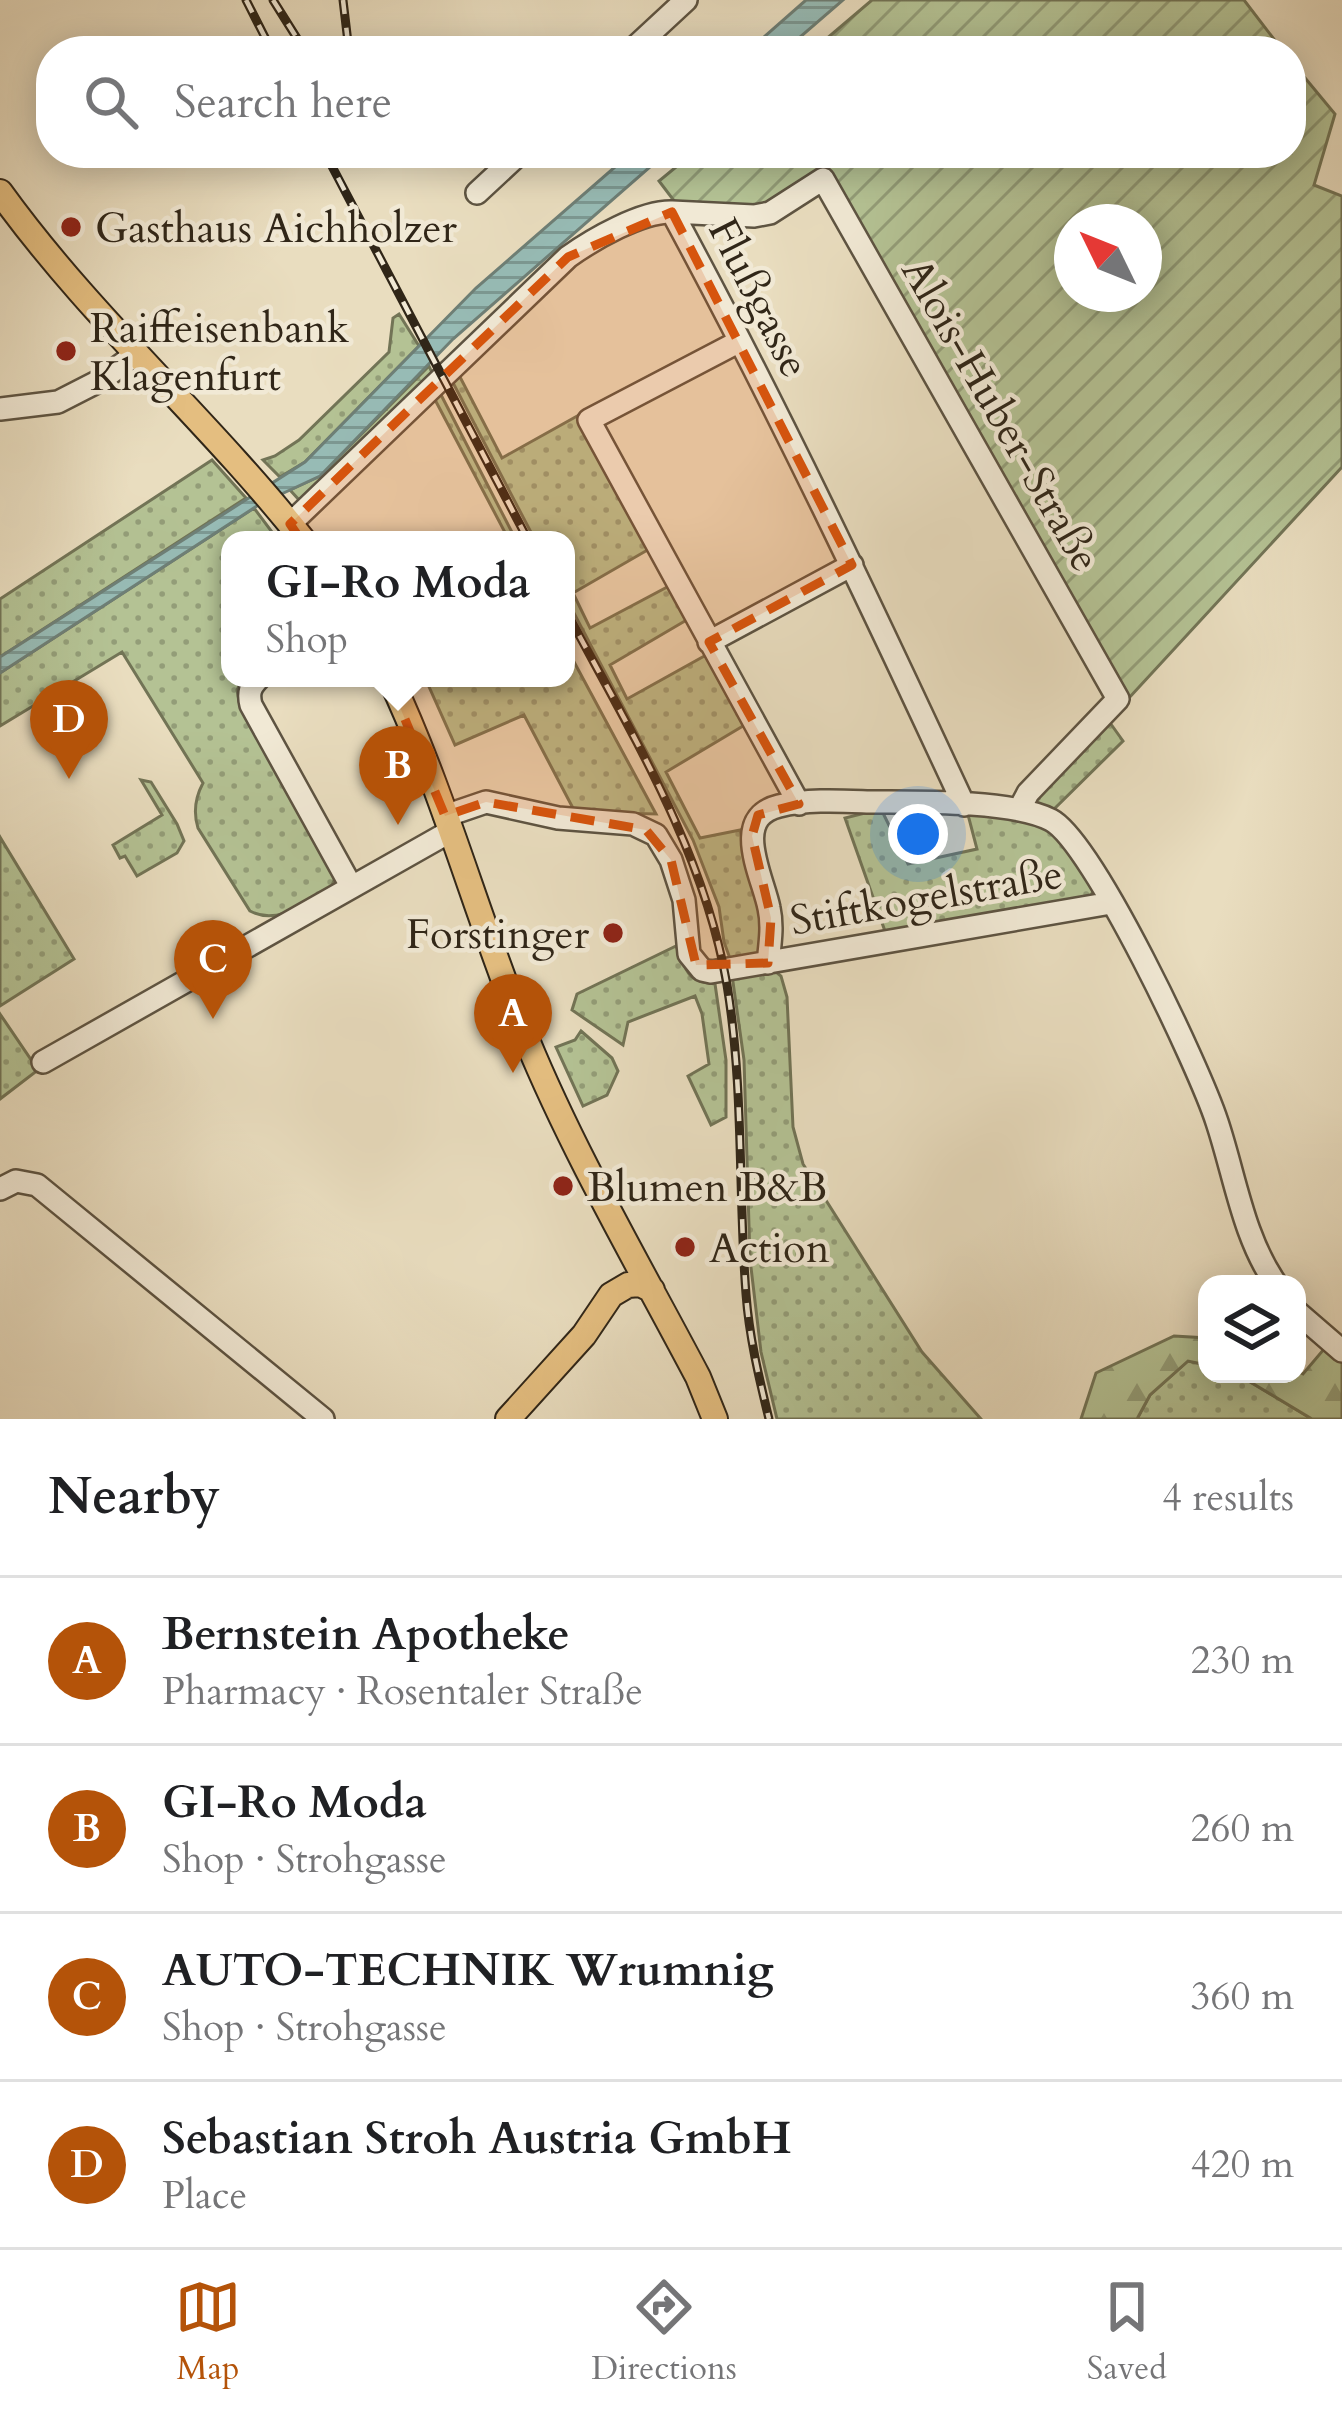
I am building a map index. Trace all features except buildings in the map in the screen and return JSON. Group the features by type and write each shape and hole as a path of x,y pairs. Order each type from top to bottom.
{"main road":[{"path":"0,192 68,278 292,526"},
{"path":"394,687 538,1067 698,1377 715,1419"},
{"path":"508,1419 584,1335 611,1295 625,1237"},
{"path":"611,1295 628,1285 652,1290"},
{"path":"584,1335 652,1290"}],"street":[{"path":"647,36 686,0"},
{"path":"477,193 504,168"},
{"name":"Alois-Huber-Straße","path":"672,212 754,217 770,213 823,178 1118,699 1028,793 1019,810"},
{"name":"Flußgasse","path":"292,526 568,257 604,234 660,212 672,212 852,565 964,805"},
{"path":"740,341 589,420 799,804"},
{"path":"0,409 58,403 136,355"},
{"path":"709,642 852,565"},
{"path":"252,687 251,705 351,886"},
{"path":"769,963 771,918 752,852 752,836 762,813 780,806 830,801 1019,810 1052,820 1066,832 1081,848 1111,903"},
{"name":"Stiftkogelstraße","path":"448,823 485,802 558,818 621,823 656,835 671,860 684,900 689,955 696,965 711,972 1111,903 1196,1065 1242,1209 1270,1275"},
{"path":"43,1062 351,886 448,823"},
{"path":"0,1189 16,1181 37,1185 323,1419"},
{"path":"1306,1320 1342,1352"}],"highlighted area":[{"path":"672,212 852,565 709,642 799,804 758,815 752,836 771,918 768,963 696,965 671,860 646,830 486,802 445,816 378,654 290,524 568,257"}],"green space":[{"path":"872,0 1244,0 1272,36 830,36"},
{"path":"1306,79 1335,114 1314,185 1342,196 1342,467 1128,699 825,170 779,202 752,209 678,206 659,181 675,168 1306,168"},
{"path":"399,314 419,346 305,462 280,477 263,460 299,440 389,352 393,318"},
{"path":"470,359 460,377 502,458 579,415 651,548 575,592 575,531 530,531 450,377"},
{"path":"429,366 433,375 301,502 290,490 320,476"},
{"path":"438,389 511,531 504,531 432,394"},
{"path":"212,460 246,498 0,657 0,599"},
{"path":"254,508 271,531 221,531 221,687 238,687 240,706 336,875 331,888 281,914 250,911 198,828 196,805 203,783 122,652 0,726 0,673"},
{"path":"671,585 690,618 610,665 627,699 708,654 748,723 666,772 700,838 740,830 765,915 767,937 758,957 732,964 719,907 693,840 575,615 575,597 590,628"},
{"path":"575,664 656,814 575,812 524,715 455,745 429,687 575,687"},
{"path":"1108,720 1123,741 1051,812 1034,806 1033,798"},
{"path":"141,780 151,782 184,841 177,853 137,876 113,845 162,815"},
{"path":"881,809 908,864 977,849 967,811 1008,815 1048,827 1074,848 1094,887 1091,897 886,934 845,818"},
{"path":"0,837 74,959 0,1006"},
{"path":"676,946 692,977 715,984 726,1060 726,1117 711,1125 688,1076 709,1064 695,996 628,1022 623,1045 572,1010 577,994"},
{"path":"771,968 781,976 787,997 793,1127 803,1164 922,1352 981,1419 777,1419 761,1352 750,1259 744,1060 732,975"},
{"path":"0,1014 38,1070 0,1099"},
{"path":"581,1031 612,1058 618,1071 607,1095 583,1106 556,1047 575,1040"},
{"path":"1174,1336 1198,1337 1198,1363 1188,1361 1150,1395 1137,1419 1081,1419 1096,1373"},
{"path":"1324,1349 1342,1358 1342,1419 1312,1419 1252,1383 1306,1383 1306,1370"},
{"path":"1188,1361 1198,1363 1198,1383 1252,1383 1312,1419 1137,1419 1150,1395"}],"water":[{"path":"806,0 843,0 801,36 765,36"},
{"path":"614,168 649,168 453,339 320,476 260,504 0,673 0,657 305,462 476,288"}],"railway":[{"path":"246,0 264,36"},
{"path":"273,0 296,36"},
{"path":"343,0 347,36"},
{"path":"333,168 523,531"},
{"path":"575,628 662,792 716,935 736,1062 747,1310 769,1419"}],"place":[{"name":"Gasthaus Aichholzer","path":"71,227"},
{"name":"Raiffeisenbank Klagenfurt","path":"66,351"},
{"name":"Sebastian Stroh Austria GmbH","path":"69,779"},
{"name":"GI-Ro Moda","path":"398,825"},
{"name":"Forstinger","path":"613,933"},
{"name":"AUTO-TECHNIK Wrumnig","path":"213,1019"},
{"name":"Bernstein Apotheke","path":"513,1073"},
{"name":"Blumen B&B","path":"563,1186"},
{"name":"Action","path":"685,1247"}]}
